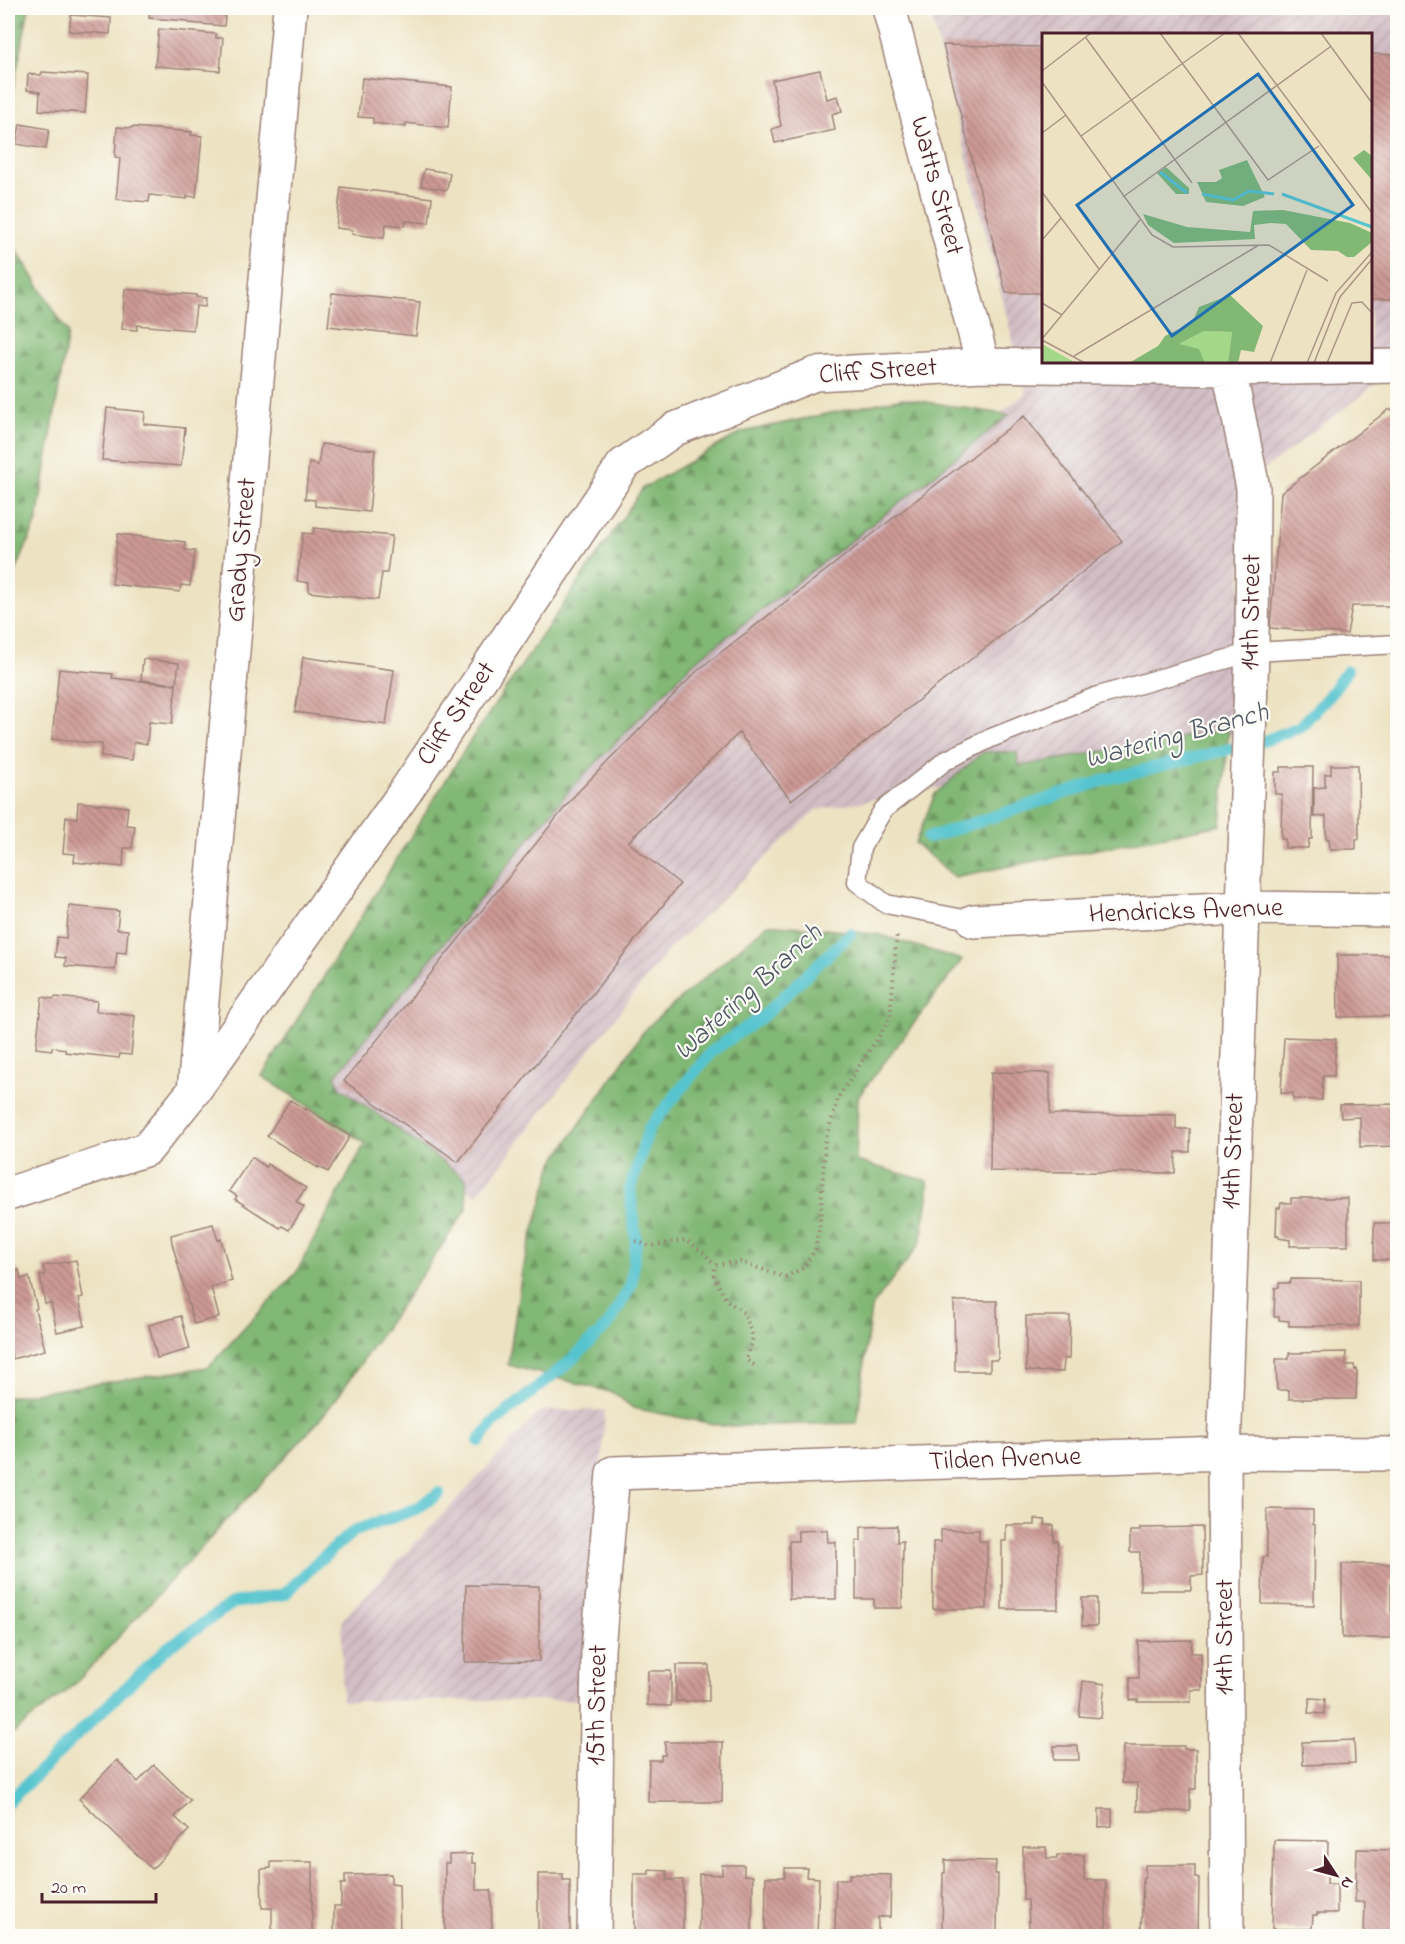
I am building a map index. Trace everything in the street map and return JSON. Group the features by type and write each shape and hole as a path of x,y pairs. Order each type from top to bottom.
{"street":[{"name":"Grady Street","path":"194,1092 290,8"},
{"name":"Watts Street","path":"889,8 983,365"},
{"name":"Cliff Street","path":"8,1194 147,1149 194,1092 405,792 623,465 675,429 815,374 983,365 1229,369 1398,366"},
{"name":"14th Street","path":"1227,1936 1224,1453 1252,652 1254,488 1229,369"},
{"name":"Hendricks Avenue","path":"974,921 1243,908 1398,910"},
{"name":"Tilden Avenue","path":"613,1473 1224,1453 1398,1454"},
{"name":"15th Street","path":"594,1936 598,1650 613,1473"}],"lane":[{"path":"974,921 886,904 857,882 861,848 883,810 945,761 991,738 1095,697 1252,652 1398,644"}],"path":[{"path":"715,1265 740,1262 785,1277 803,1268 815,1250 821,1212 825,1141 839,1096 890,1019 893,958 900,907"},
{"path":"636,1241 649,1246 686,1240 704,1253 715,1265 714,1276 726,1300 744,1313 753,1337 746,1360 754,1365"}],"shaded area":[{"path":"929,8 1397,8 1397,368 1244,485 1237,733 816,810 669,949 477,1195 312,1078 630,703 1026,393"},
{"path":"605,1410 588,1700 342,1701 342,1620 541,1411"}],"green space":[{"path":"8,8 29,8 8,115"},
{"path":"8,236 68,333 37,521 8,590"},
{"path":"902,398 1009,415 693,663 566,794 335,1076 341,1088 466,1179 467,1209 337,1398 317,1423 75,1684 8,1737 8,1397 208,1367 296,1273 365,1143 262,1076 470,741 643,488 742,432"},
{"path":"1229,729 1221,825 954,877 915,843 935,794 983,752 1017,752 1019,766"},
{"path":"768,924 877,934 962,960 858,1097 856,1161 928,1181 928,1199 920,1244 871,1308 857,1423 723,1426 633,1408 614,1393 508,1365 522,1271 553,1163 646,1028"}],"building":[{"path":"150,8 226,8 224,26 149,18"},
{"path":"71,15 111,18 110,34 69,31"},
{"path":"159,29 216,34 216,38 223,38 220,71 155,66"},
{"path":"943,45 1042,47 1042,293 1006,293"},
{"path":"1372,54 1398,55 1398,299 1372,299"},
{"path":"820,70 827,99 838,96 842,111 832,114 835,130 775,143 772,129 781,126 772,80"},
{"path":"42,72 88,75 85,113 39,110 40,92 27,90 28,74 41,75"},
{"path":"362,78 452,87 448,128 406,123 406,127 373,123 373,118 358,117"},
{"path":"20,124 49,129 46,149 16,144"},
{"path":"117,127 192,132 191,135 202,136 196,197 187,196 187,199 150,195 149,202 116,199 120,158 115,157"},
{"path":"424,169 450,173 447,190 421,186"},
{"path":"341,187 432,198 429,223 406,221 405,226 386,224 384,238 352,234 353,230 336,228"},
{"path":"125,289 196,295 196,297 206,298 205,307 196,306 193,330 137,325 137,330 122,329"},
{"path":"332,293 420,302 416,336 328,326"},
{"path":"107,408 145,412 144,424 185,428 181,466 102,460"},
{"path":"1388,410 1398,410 1398,606 1352,606 1347,634 1270,628 1281,493"},
{"path":"1024,416 1122,541 791,800 739,733 628,842 680,884 458,1162 344,1081 575,795 697,671"},
{"path":"321,444 375,450 369,512 315,506 315,500 305,499 309,463 318,465"},
{"path":"314,528 392,536 387,573 382,573 378,600 309,592 309,583 297,581 303,533 313,534"},
{"path":"118,534 185,542 185,550 195,551 190,586 181,585 180,592 112,584"},
{"path":"303,657 394,670 386,725 295,712"},
{"path":"143,659 179,663 176,684 141,680"},
{"path":"59,669 113,674 112,678 176,685 172,724 149,722 147,744 134,742 132,760 101,757 102,744 52,739"},
{"path":"1331,765 1358,765 1359,839 1356,839 1356,849 1330,849 1329,839 1326,839 1326,816 1314,817 1314,788 1325,787 1325,774 1331,774"},
{"path":"1281,767 1313,767 1312,839 1309,839 1308,848 1285,848 1285,839 1281,839 1282,794 1275,794 1275,772 1281,772"},
{"path":"78,802 128,807 126,825 135,826 132,848 124,848 123,867 74,862 75,854 63,853 66,817 77,818"},
{"path":"69,906 119,911 117,929 128,930 126,953 117,952 115,970 65,966 66,958 55,957 57,937 66,938"},
{"path":"1337,955 1398,955 1398,1016 1338,1017"},
{"path":"42,997 97,1001 96,1011 135,1016 131,1055 120,1054 119,1058 65,1052 65,1049 52,1047 52,1050 36,1048"},
{"path":"1284,1037 1336,1039 1334,1076 1323,1076 1322,1100 1293,1099 1293,1093 1281,1093"},
{"path":"991,1072 1050,1073 1050,1114 1176,1115 1176,1129 1190,1129 1190,1152 1176,1152 1175,1173 990,1171"},
{"path":"290,1100 350,1136 328,1172 267,1136"},
{"path":"1398,1104 1398,1146 1360,1147 1360,1117 1341,1118 1340,1105"},
{"path":"252,1157 306,1188 296,1202 304,1207 289,1230 282,1226 280,1228 235,1199 237,1196 229,1191"},
{"path":"1291,1198 1348,1198 1348,1246 1290,1246 1290,1240 1276,1236 1277,1208 1280,1208 1281,1203 1291,1203"},
{"path":"1374,1223 1398,1223 1398,1260 1374,1260"},
{"path":"213,1224 218,1240 221,1239 232,1281 211,1287 219,1317 194,1324 171,1235"},
{"path":"76,1260 83,1297 79,1298 85,1326 57,1332 51,1303 45,1304 40,1276 45,1275 43,1266"},
{"path":"19,1270 21,1279 29,1277 45,1350 12,1359 8,1339 8,1274"},
{"path":"1291,1279 1359,1280 1359,1326 1289,1326 1289,1321 1274,1317 1275,1288 1279,1287 1279,1283 1290,1283"},
{"path":"954,1301 997,1301 998,1360 990,1360 990,1371 955,1371"},
{"path":"181,1316 190,1349 157,1358 149,1325"},
{"path":"1026,1316 1070,1316 1069,1359 1064,1359 1063,1372 1026,1371"},
{"path":"1346,1352 1346,1365 1354,1365 1355,1370 1357,1369 1356,1399 1289,1399 1289,1390 1277,1390 1276,1359 1289,1359 1289,1353"},
{"path":"1267,1509 1313,1510 1313,1524 1315,1525 1314,1605 1262,1604 1263,1557 1267,1557"},
{"path":"1035,1519 1045,1520 1045,1525 1054,1525 1054,1541 1058,1541 1058,1609 1002,1609 1002,1541 1006,1541 1006,1525 1035,1525"},
{"path":"897,1526 897,1542 903,1541 902,1608 874,1608 874,1599 856,1599 856,1541 861,1541 861,1527"},
{"path":"1202,1527 1203,1575 1191,1576 1191,1590 1140,1590 1140,1552 1130,1552 1130,1531 1140,1531 1140,1528"},
{"path":"827,1530 828,1542 836,1542 836,1599 789,1599 789,1541 798,1541 798,1531"},
{"path":"941,1530 979,1530 979,1541 987,1542 987,1609 933,1609 933,1542 941,1542"},
{"path":"1342,1564 1395,1564 1394,1580 1391,1580 1391,1612 1398,1612 1398,1638 1342,1638"},
{"path":"466,1585 539,1586 539,1661 465,1662"},
{"path":"1082,1598 1097,1598 1097,1626 1082,1626"},
{"path":"1192,1640 1191,1653 1201,1653 1202,1690 1191,1690 1191,1702 1130,1700 1130,1678 1139,1678 1138,1641"},
{"path":"676,1665 709,1665 709,1701 676,1701"},
{"path":"648,1671 671,1671 671,1706 647,1705"},
{"path":"1083,1681 1105,1684 1101,1718 1079,1716"},
{"path":"1310,1698 1325,1699 1324,1714 1308,1713"},
{"path":"1354,1740 1355,1763 1303,1765 1302,1742"},
{"path":"665,1742 723,1742 722,1802 648,1802 649,1760 661,1760 661,1755 665,1755"},
{"path":"1054,1746 1078,1746 1079,1760 1054,1760"},
{"path":"1123,1746 1184,1746 1184,1749 1196,1749 1196,1789 1190,1789 1190,1811 1137,1811 1137,1783 1122,1783"},
{"path":"117,1760 138,1782 154,1765 190,1800 175,1817 189,1830 152,1869 79,1799"},
{"path":"1099,1809 1112,1809 1112,1826 1099,1827"},
{"path":"1274,1840 1328,1841 1327,1884 1337,1884 1337,1913 1313,1915 1312,1929 1272,1929"},
{"path":"1023,1847 1046,1847 1047,1858 1057,1858 1057,1855 1084,1855 1084,1880 1106,1880 1106,1936 1031,1936 1028,1900 1023,1900"},
{"path":"1357,1849 1394,1850 1393,1874 1398,1874 1398,1936 1364,1936 1365,1902 1355,1902"},
{"path":"472,1854 472,1863 476,1863 476,1890 491,1890 492,1936 445,1936 445,1863 449,1863 449,1855"},
{"path":"945,1860 996,1861 995,1874 998,1874 997,1933 995,1936 945,1936 945,1933 942,1933"},
{"path":"271,1862 312,1862 312,1936 272,1936 272,1908 262,1908 261,1869 271,1868"},
{"path":"722,1865 744,1865 744,1875 753,1876 752,1936 699,1936 699,1874 722,1875"},
{"path":"1145,1865 1195,1865 1195,1878 1199,1878 1198,1934 1151,1936 1151,1933 1141,1933"},
{"path":"785,1868 807,1868 806,1877 819,1878 817,1936 765,1936 766,1877 785,1877"},
{"path":"650,1870 667,1871 667,1880 683,1880 683,1936 634,1936 634,1874 649,1874"},
{"path":"391,1874 391,1883 399,1884 400,1936 334,1935 334,1906 341,1906 341,1884 345,1884 345,1875"},
{"path":"538,1874 563,1874 563,1880 570,1880 570,1936 538,1936"},
{"path":"850,1874 891,1875 890,1917 878,1917 878,1936 835,1936 836,1879 849,1879"}],"waterway":[{"name":"Watering Branch","path":"928,838 1111,778 1267,740 1301,726 1327,698 1347,671"},
{"name":"Watering Branch","path":"479,1441 493,1423 567,1364 609,1324 631,1285 636,1241 630,1189 649,1128 712,1051 763,1016 850,934"},
{"name":"Watering Branch","path":"8,1802 167,1648 233,1603 285,1594 316,1563 354,1531 416,1509 439,1493"}]}
